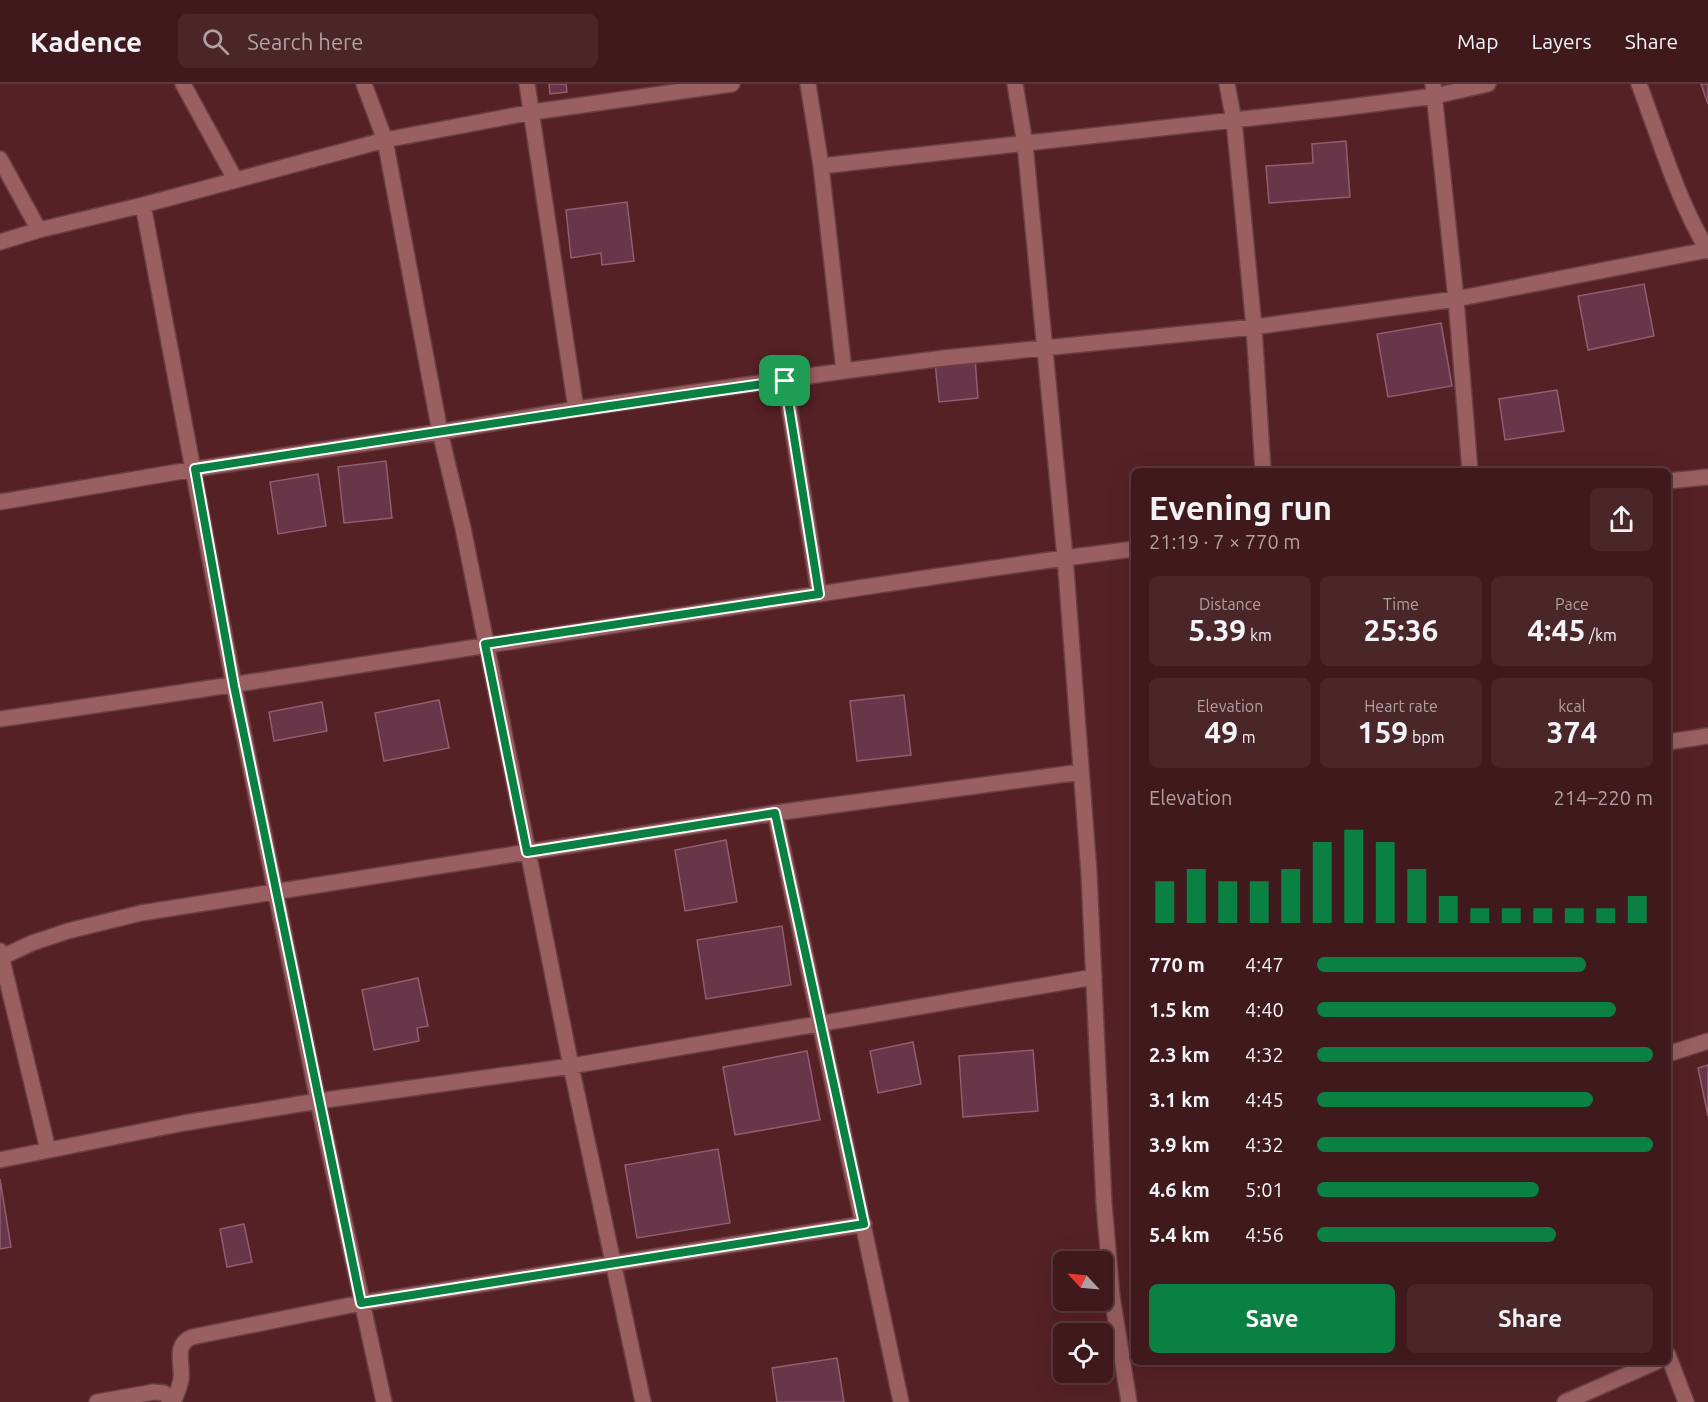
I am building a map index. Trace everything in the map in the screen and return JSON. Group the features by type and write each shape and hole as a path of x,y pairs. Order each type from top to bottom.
{"street":[{"path":"183,84 235,179"},
{"path":"364,84 384,140 440,432 463,528 571,1066 643,1402"},
{"path":"527,84 576,409"},
{"path":"0,242 384,140 533,112 732,84"},
{"path":"808,84 821,166 844,371"},
{"path":"1015,84 1025,144 1065,557 1094,977 1104,1204 1112,1296 1128,1349 1129,1402"},
{"path":"1227,84 1234,121 1254,327 1263,468"},
{"path":"821,166 1234,121 1434,90 1488,84"},
{"path":"0,502 576,409 844,371 1254,327 1456,299 1708,250 1693,226 1683,202 1639,84"},
{"path":"1434,90 1456,299 1470,468"},
{"path":"0,159 39,230"},
{"path":"143,204 195,469 234,686 318,1101 384,1402"},
{"path":"785,381 819,594"},
{"path":"1671,482 1708,477"},
{"path":"0,719 234,686 485,644 1065,557 1131,549"},
{"path":"1671,742 1708,736"},
{"path":"48,1150 0,955 32,943 68,931 141,913 775,813 1081,772"},
{"path":"775,813 901,1402"},
{"path":"0,1160 184,1123 318,1101 571,1066 1094,977"},
{"path":"1671,1053 1708,1041"},
{"path":"97,1402 154,1392 164,1393 173,1402 181,1379 180,1348 192,1337 361,1303 864,1224"},
{"path":"1671,1364 1686,1402"},
{"path":"1564,1402 1649,1365"}],"building":[{"path":"549,84 566,84 567,92 550,94"},
{"path":"1701,84 1708,84 1708,104"},
{"path":"1346,141 1350,197 1269,203 1266,166 1313,163 1312,144"},
{"path":"627,202 634,261 602,265 601,253 571,258 566,210"},
{"path":"1644,284 1654,336 1588,350 1578,296"},
{"path":"1441,323 1452,386 1388,397 1377,334"},
{"path":"975,358 978,398 939,402 935,362"},
{"path":"1557,390 1564,431 1505,440 1499,399"},
{"path":"386,461 392,518 344,523 338,467"},
{"path":"318,474 326,526 278,534 270,482"},
{"path":"904,695 911,755 857,761 850,701"},
{"path":"439,700 449,748 384,761 375,713"},
{"path":"322,702 327,731 274,741 269,712"},
{"path":"726,840 737,902 685,911 675,850"},
{"path":"782,926 791,985 706,999 697,940"},
{"path":"418,978 428,1026 417,1028 419,1041 374,1050 362,990"},
{"path":"913,1042 921,1084 878,1093 870,1051"},
{"path":"1033,1050 1038,1111 963,1117 959,1056"},
{"path":"807,1051 820,1120 735,1135 723,1067"},
{"path":"1708,1065 1708,1116 1698,1068"},
{"path":"718,1149 730,1223 637,1238 625,1165"},
{"path":"0,1179 11,1247 0,1249"},
{"path":"244,1224 252,1262 227,1267 220,1229"},
{"path":"837,1358 844,1402 777,1402 772,1368"}],"route":[{"path":"785,381 819,594 485,644 527,852 775,813 864,1224 361,1303 234,686 195,469 576,409 785,381"}]}
